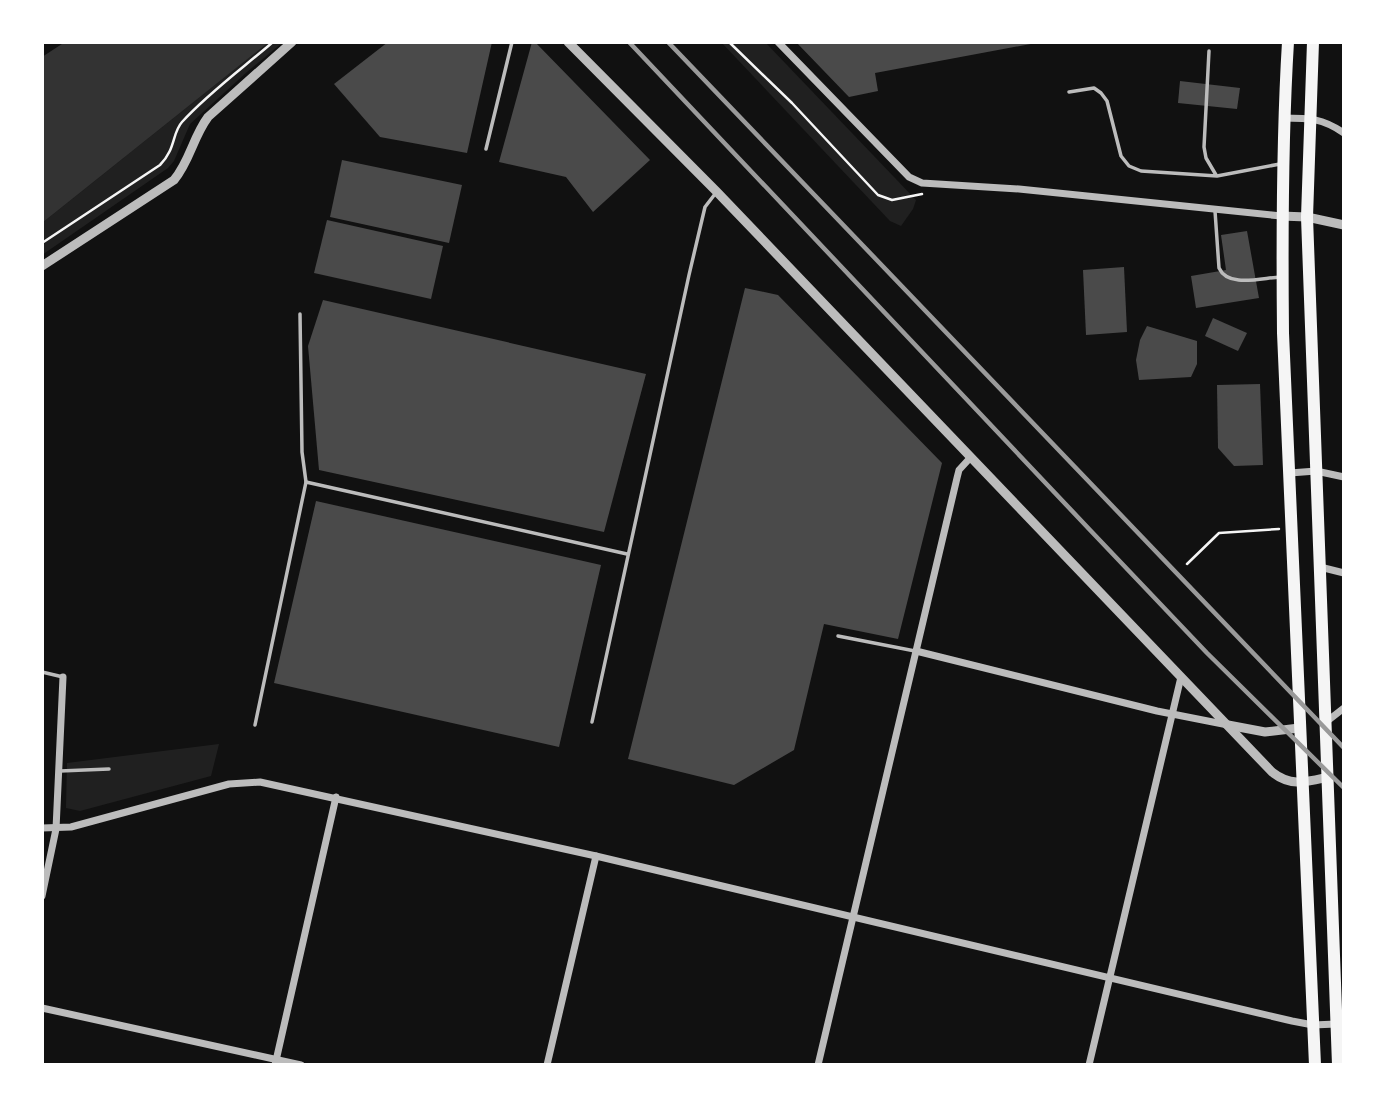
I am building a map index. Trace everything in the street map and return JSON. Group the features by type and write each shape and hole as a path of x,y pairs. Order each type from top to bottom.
{"main road":[{"path":"1288,42 1283,118 1282,277 1315,1065"},
{"path":"1313,42 1307,217 1338,1065"}],"street":[{"path":"42,267 174,180 187,161 198,130 208,117 292,42"},
{"path":"568,42 717,192 1272,772 1281,780 1302,783 1328,777"},
{"path":"778,42 909,177 922,183 1018,189 1307,217 1344,225"},
{"path":"1283,118 1327,121 1344,133"},
{"path":"818,1065 959,470 970,458"},
{"path":"1290,474 1316,471 1344,477"},
{"path":"1320,567 1344,573"},
{"path":"916,651 1172,714 1265,732 1299,728"},
{"path":"42,896 56,829 63,677"},
{"path":"1089,1065 1181,677"},
{"path":"1326,722 1344,708"},
{"path":"42,828 71,827 221,786 246,781 260,782 596,856 1313,1025 1336,1024"},
{"path":"275,1062 336,797"},
{"path":"547,1065 596,856"},
{"path":"42,1008 275,1062 301,1065"}],"lane":[{"path":"486,149 512,42"},
{"path":"1209,51 1204,147 1211,170 1217,176"},
{"path":"1069,92 1094,88 1101,93 1107,101 1121,156 1129,166 1141,171 1217,176 1283,163"},
{"path":"592,722 705,207 717,192"},
{"path":"1215,209 1219,268 1222,276 1229,280 1282,277"},
{"path":"255,725 306,482 302,452 300,314"},
{"path":"306,482 627,554"},
{"path":"838,636 916,651"},
{"path":"42,672 63,677"},
{"path":"58,771 109,769"}],"path":[{"path":"42,243 160,165 168,157 181,123 273,42"},
{"path":"1186,564 1219,533 1293,528"}],"shaded area":[{"path":"65,42 269,42 42,223 42,57"},
{"path":"269,42 283,42 190,124 174,161 168,168 42,255 42,223"},
{"path":"721,42 765,42 916,200 901,226 890,221"},
{"path":"219,744 211,776 80,811 66,808 67,763"}],"building":[{"path":"388,42 492,42 467,153 380,137 334,84"},
{"path":"532,42 535,42 650,160 593,212 566,177 499,162"},
{"path":"796,42 1036,43 875,73 878,91 849,97"},
{"path":"1180,81 1240,88 1237,109 1178,103"},
{"path":"342,160 462,185 449,243 330,217"},
{"path":"327,220 443,246 431,299 314,273"},
{"path":"1247,231 1259,298 1196,308 1191,276 1226,270 1221,235"},
{"path":"1124,267 1127,332 1086,335 1083,270"},
{"path":"745,288 778,295 942,463 898,639 824,624 794,750 734,785 628,759"},
{"path":"323,300 646,374 604,532 319,470 308,346"},
{"path":"1213,318 1247,333 1238,351 1205,336"},
{"path":"1147,326 1197,341 1197,364 1191,377 1139,380 1136,360 1140,340"},
{"path":"1260,384 1263,465 1234,466 1218,448 1217,385"},
{"path":"316,501 601,565 559,747 274,683"}],"railway":[{"path":"629,42 1207,653 1344,788"},
{"path":"668,42 1344,748"}]}
